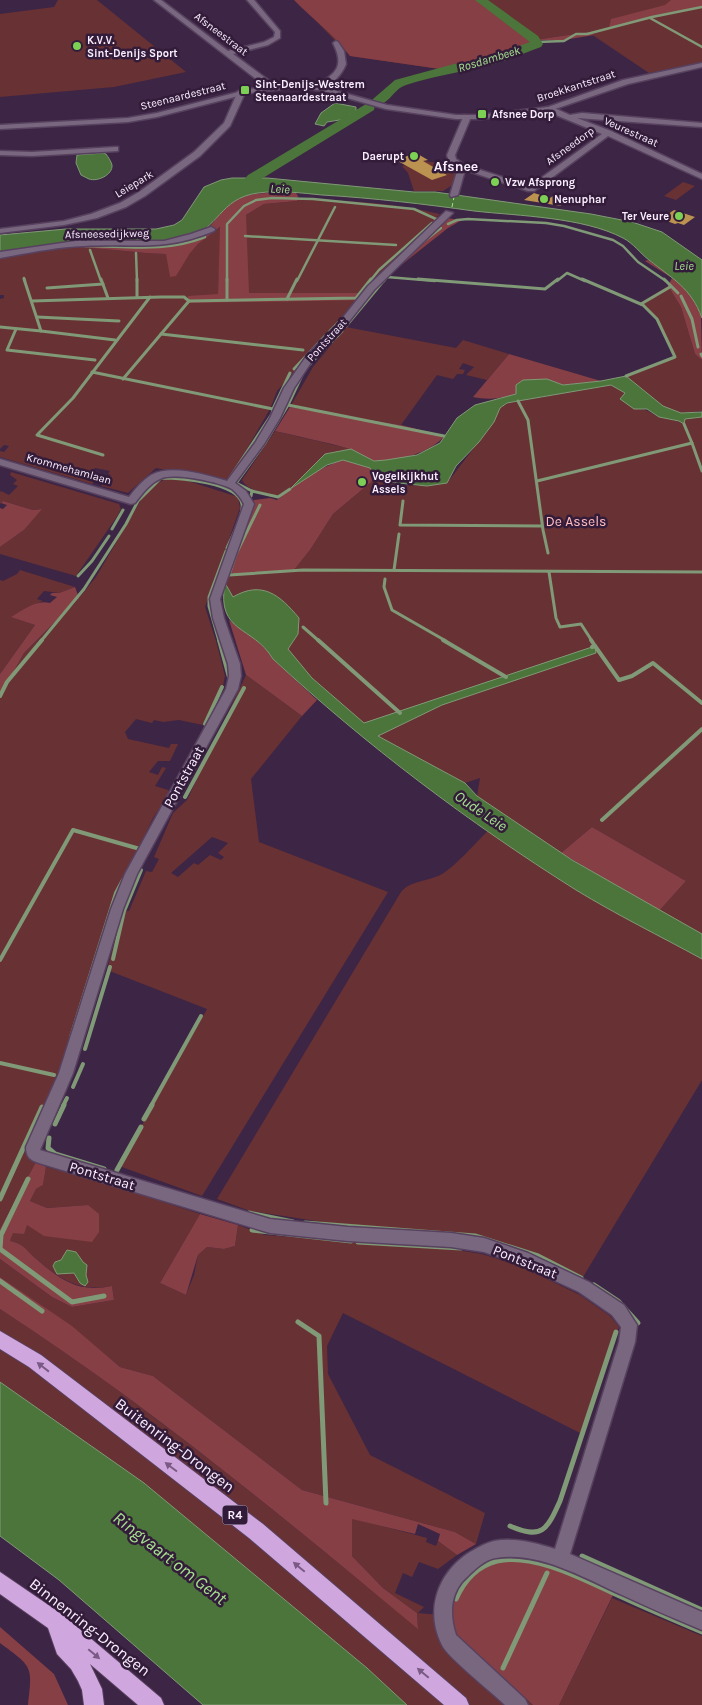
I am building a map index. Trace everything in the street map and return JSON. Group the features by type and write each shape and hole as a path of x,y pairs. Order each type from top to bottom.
{"highway":[{"name":"Buitenring-Drongen","path":"0,1338 35,1361 256,1531 459,1705"},
{"name":"Binnenring-Drongen","path":"0,1582 56,1622 154,1705"},
{"path":"56,1622 64,1647 78,1662 92,1689 94,1705"}],"street":[{"name":"Afsneestraat","path":"157,0 272,87"},
{"path":"251,1 261,0"},
{"path":"227,53 266,44 277,38 278,32 251,1"},
{"path":"318,88 335,75 343,65 343,56 336,43"},
{"name":"Broekkantstraat","path":"368,103 429,114 467,117 549,109 626,82 702,66"},
{"name":"Steenaardestraat","path":"0,127 93,124 128,120 157,115 241,93 272,87 304,86 318,88 368,103"},
{"name":"Leiepark","path":"0,231 64,223 94,216 142,194 197,154 227,124 241,93"},
{"name":"Veurestraat","path":"549,109 608,133 702,177"},
{"path":"570,117 582,115 702,125"},
{"path":"454,195 462,167 452,160 451,155 467,117"},
{"name":"Afsneedorp","path":"462,167 531,189 608,133"},
{"path":"0,153 32,154 116,149"},
{"name":"Pontstraat","path":"229,485 259,444 275,418 288,388 311,356 340,327 371,288 449,213"},
{"name":"Afsneesedijkweg","path":"0,255 51,246 87,243 164,244 182,242 211,229"},
{"name":"Krommehamlaan","path":"0,462 131,500"},
{"name":"Pontstraat","path":"131,500 152,479 165,474 182,475 229,485 244,495 249,504 215,600 216,611 221,622 235,674 232,690 131,874 117,909 66,1073 33,1147 33,1153 39,1157 270,1226 348,1234 450,1240 484,1245 523,1258 584,1287 618,1310 629,1325 628,1342 560,1558"},
{"path":"519,1705 449,1641 443,1625 443,1604 446,1590 454,1577 467,1565 494,1549 518,1549 560,1558 702,1621"}],"green space":[{"name":"K.V.V. Sint-Denijs Sport","path":"58,0 97,0 186,72 114,87 0,97 0,14 54,7"},
{"path":"296,0 702,0 702,63 649,73 588,32 535,40 516,49 447,70 350,56"},
{"path":"424,161 453,165 456,169 454,184 443,191 414,191 408,173 402,166"},
{"path":"683,182 695,186 676,200 664,196"},
{"path":"297,199 351,201 440,214 377,276 277,391 270,409 230,478 220,481 156,468 128,493 101,486 111,475 108,474 110,471 95,468 87,477 96,480 92,484 0,457 0,451 4,452 9,446 4,445 0,449 0,299 4,298 4,295 0,295 0,258 54,248 73,247 167,254 170,276 179,268 194,248 221,227 218,294 246,294 246,215 264,204 297,201"},
{"path":"668,286 681,307 695,354 702,360 702,411 681,413 663,406 626,376 675,357 657,318 640,303"},
{"path":"346,327 456,348 463,340 509,354 487,380 466,375 474,367 463,363 459,369 465,370 463,374 457,374 453,379 437,375 401,425 290,407 313,367"},
{"name":"De Assels","path":"611,385 625,393 634,409 647,410 660,417 684,424 685,419 702,417 702,934 659,911 686,881 592,827 561,853 477,796 480,778 465,783 378,736 312,678 287,649 298,634 233,597 225,583 229,574 238,576 294,570 310,550 333,514 376,478 390,484 400,485 447,483 493,423 498,409 508,403"},
{"path":"275,431 351,449 325,454 293,486 277,496 268,494 248,487 242,480"},
{"path":"11,472 119,504 121,509 116,518 76,576 0,554 0,547 24,530 41,509 33,510 3,501 0,504 1,491 9,495 18,486 13,484 17,480 10,475"},
{"path":"167,478 185,480 238,497 240,508 205,607 225,676 223,686 203,725 179,720 163,722 154,720 152,723 136,719 125,732 128,739 169,748 171,744 178,744 170,761 158,761 149,772 158,775 162,767 166,768 155,786 168,790 170,793 153,818 115,899 64,1062 27,1151 37,1160 0,1229 0,696 24,653 74,604 96,577 141,500 154,485"},
{"path":"20,570 75,587 59,593 44,591 37,599 43,601 28,607 12,617 35,625 0,674 0,580 3,581 17,574"},
{"path":"246,675 302,716 251,779 259,842 388,892 202,1196 119,1166 207,1009 107,970 122,914 124,911 129,911 146,871 152,872 159,859 154,857 173,813 187,800","holes":["212,837 228,843 218,853 224,857 221,860 210,855 198,865 194,863 178,877 171,873"]},
{"path":"488,831 577,890 702,959 702,1080 583,1277 523,1251 463,1234 329,1223 250,1211 217,1199 401,892 410,885 437,877 448,870"},
{"path":"46,1167 90,1178 200,1214 160,1283 186,1295 194,1275 198,1255 207,1247 224,1249 235,1246 238,1225 265,1235 450,1249 482,1254 520,1266 580,1295 610,1316 619,1327 582,1434 343,1313 327,1346 328,1374 370,1455 485,1513 476,1544 455,1532 302,1490 153,1376 120,1367 71,1326 0,1277 0,1259 52,1297 72,1307 114,1300 112,1286 89,1287 70,1282 53,1272 21,1245 10,1241 13,1232 27,1225 88,1205 47,1208 30,1201 36,1189 43,1185"},
{"path":"0,1309 55,1345 161,1422 265,1503 418,1628 417,1613 383,1588 352,1556 352,1518 427,1538 426,1542 436,1546 438,1541 457,1555 438,1569 419,1562 412,1577 403,1573 395,1593 424,1607 418,1613 451,1616 456,1635 533,1705 407,1705 367,1668 144,1483 0,1382"},
{"path":"612,1598 702,1636 702,1705 559,1705"}],"shaded area":[{"path":"294,0 477,0 535,40 516,49 447,70 350,56"},
{"path":"671,0 702,0 702,7 609,28 611,19 665,5"},
{"path":"588,32 594,35 564,40 535,40"},
{"path":"278,192 296,193 298,196 297,201 264,204 246,215 249,293 362,293 437,217 462,220 448,228 386,277 367,300 189,303 188,296 218,294 220,227 198,244 176,276 170,277 166,254 73,247 54,248 0,258 0,252 87,241 154,242 199,232 211,225 227,205 244,195"},
{"path":"648,260 681,283 701,314 702,360 695,354 681,307 668,286 672,278 645,261"},
{"path":"509,354 601,381 563,385 547,379 512,395 493,399 473,397"},
{"path":"290,407 401,425 444,436 432,447 412,455 392,460 375,461 350,449 275,431"},
{"path":"343,460 370,468 376,478 333,514 310,550 294,570 238,576 223,568 254,500 270,498 277,500 308,477 325,467"},
{"path":"3,501 33,510 42,509 24,530 0,547 0,508 3,509 7,505 1,503"},
{"path":"75,587 79,598 24,653 0,696 0,674 35,625 11,617 35,604 50,603 57,597 50,595 52,593 59,593"},
{"path":"229,620 259,642 273,659 317,700 302,716 246,675"},
{"path":"592,827 686,881 659,911 561,853"},
{"path":"37,1160 46,1167 43,1185 36,1189 30,1201 47,1208 88,1205 99,1214 99,1232 92,1242 44,1236 27,1225 24,1234 13,1233 10,1241 21,1245 53,1273 70,1283 89,1288 112,1286 114,1300 72,1307 52,1297 0,1259 0,1229"},
{"path":"200,1214 238,1225 235,1246 224,1249 207,1247 198,1255 186,1295 160,1283"},
{"path":"0,1277 72,1326 120,1367 153,1376 302,1490 455,1532 476,1544 457,1555 438,1541 440,1534 418,1524 415,1534 352,1519 352,1556 383,1588 417,1613 418,1629 317,1545 162,1423 0,1309"},
{"path":"496,1558 543,1564 572,1573 615,1591 559,1705 533,1705 456,1635 453,1627 452,1610 455,1594 459,1586 469,1573"},
{"path":"0,1627 54,1674 68,1705 28,1705 30,1674 28,1668 19,1657 0,1643"}],"water":[{"path":"335,103 356,107 356,112 346,119 327,122 324,126 315,124 321,113"},
{"path":"106,154 112,165 112,169 107,175 100,179 92,180 81,175 76,163 77,155"},
{"name":"Leie","path":"232,178 267,178 414,192 435,192 591,214 632,222 662,232 702,260 702,318 687,291 627,240 607,231 550,218 379,200 290,192 258,193 235,201 206,228 186,238 161,242 76,242 0,252 0,235 66,229 156,229 174,225 182,220 204,187"},
{"path":"626,376 663,406 681,413 702,412 702,417 685,419 684,424 679,421 659,417 647,409 634,409 620,399 625,393 611,385 518,401 507,403 500,408 494,422 479,442 456,466 447,483 427,486 380,481 370,468 343,460 327,465 290,489 325,454 351,449 374,461 417,455 440,443 457,418 475,405 516,394 516,385 523,380 547,379 563,385"},
{"name":"Oude Leie","path":"225,583 233,597 243,592 262,590 270,592 292,610 299,618 298,634 288,649 312,678 364,723 595,646 596,653 442,705 378,736 465,783 477,796 572,860 702,934 702,959 576,890 457,810 381,752 308,691 273,659 265,648 231,620 226,612 224,600"},
{"path":"67,1250 76,1252 87,1265 86,1275 88,1282 85,1286 80,1283 74,1273 57,1274 53,1266 55,1262 61,1260"},
{"name":"Ringvaart om Gent","path":"0,1382 144,1483 367,1668 407,1705 203,1705 59,1580 0,1536"}],"building":[{"path":"416,153 428,160 423,161 447,175 432,180 396,160"},
{"name":"Nenuphar","path":"534,193 550,198 553,196 562,199 560,201 562,201 561,206 524,200"},
{"name":"Ter Veure","path":"674,210 695,217 684,225 661,219"}],"waterway":[{"name":"Rosdambeek","path":"377,102 399,83 454,68 488,62 537,44 534,38 481,0"},
{"path":"537,42 564,41 576,34 587,34 652,17 702,7"},
{"path":"650,18 702,47"},
{"name":"Rosdambeek","path":"245,187 253,178 370,107"},
{"name":"Rosdambeek","path":"350,115 354,116"},
{"path":"227,300 227,224 244,206 256,200 272,198 313,199 414,209 436,219"},
{"path":"318,240 335,207"},
{"path":"448,224 457,220 468,219 546,223 564,226 613,240 623,246 638,262 666,281"},
{"path":"370,281 379,270 432,223"},
{"path":"423,242 441,228"},
{"path":"245,236 318,240"},
{"path":"84,246 160,247 190,242 205,237"},
{"path":"297,281 318,240"},
{"path":"318,240 396,245"},
{"path":"90,250 101,281"},
{"path":"136,253 137,281"},
{"path":"557,281 567,273 585,281"},
{"path":"384,281 387,277 435,281"},
{"path":"24,279 41,331"},
{"path":"101,279 103,284"},
{"path":"287,299 297,279"},
{"path":"189,301 356,298 371,279"},
{"path":"346,326 385,279"},
{"path":"418,279 545,289 558,279"},
{"path":"582,279 643,305 657,319 675,357 626,376"},
{"path":"137,281 137,297"},
{"path":"666,281 678,293"},
{"path":"47,288 103,284"},
{"path":"103,284 108,298"},
{"path":"641,304 670,287"},
{"path":"681,296 692,319 698,347"},
{"path":"32,301 150,297"},
{"path":"93,372 150,297"},
{"path":"150,297 184,297 189,301"},
{"path":"161,334 189,301"},
{"path":"37,317 119,321"},
{"path":"330,331 341,320"},
{"path":"0,327 41,331"},
{"path":"16,329 7,350 95,360"},
{"path":"41,331 115,340"},
{"path":"309,365 342,331"},
{"path":"123,378 161,334"},
{"path":"161,334 303,350"},
{"path":"294,369 327,334"},
{"path":"93,372 123,378"},
{"path":"93,372 73,398 37,435 103,455"},
{"path":"273,409 290,373"},
{"path":"288,405 302,375"},
{"path":"123,378 273,409"},
{"path":"518,401 528,420 543,530 548,553"},
{"path":"252,491 236,483 265,443 288,405"},
{"path":"288,405 444,436"},
{"path":"231,476 272,414 273,409"},
{"path":"684,424 692,443"},
{"path":"537,481 692,443"},
{"path":"692,443 702,471"},
{"path":"41,641 84,589 126,524 138,501 161,478 207,483 219,486 238,497 242,504 241,514 227,548"},
{"path":"252,491 278,497 290,489"},
{"path":"251,496 252,491"},
{"path":"403,501 400,525 542,526"},
{"path":"260,505 236,554 229,575 303,570 702,572"},
{"path":"112,529 123,510"},
{"path":"394,570 399,534"},
{"path":"78,576 92,561 109,536"},
{"path":"219,641 209,606 209,597 226,551"},
{"path":"549,572 556,618 560,627 581,624 592,641"},
{"path":"385,579 384,587 392,610 446,641"},
{"path":"303,627 319,641"},
{"path":"0,696 7,682 42,640"},
{"path":"219,640 230,681"},
{"path":"318,640 400,713"},
{"path":"443,640 506,677"},
{"path":"591,640 595,646"},
{"path":"595,646 619,680 632,676 653,663 702,703"},
{"path":"205,724 222,687"},
{"path":"185,797 244,688"},
{"path":"602,820 702,729"},
{"path":"0,960 73,830 140,849"},
{"path":"113,959 124,911 141,870"},
{"path":"71,1037 116,893 123,880"},
{"path":"85,1049 110,967"},
{"path":"151,1106 201,1016"},
{"path":"0,1063 54,1075"},
{"path":"73,1087 83,1064"},
{"path":"63,1106 67,1098"},
{"path":"55,1124 64,1105"},
{"path":"144,1119 152,1105"},
{"path":"0,1199 42,1107"},
{"path":"117,1170 141,1127"},
{"path":"49,1138 48,1148 55,1154 104,1169"},
{"path":"28,1179 1,1235 0,1249 72,1302 104,1296"},
{"path":"249,1213 293,1222"},
{"path":"305,1223 475,1236 538,1256 581,1278"},
{"path":"252,1230 351,1241"},
{"path":"358,1242 461,1248"},
{"path":"0,1281 42,1311"},
{"path":"594,1285 618,1301 638,1323"},
{"path":"298,1322 319,1336 326,1503"},
{"path":"510,1526 529,1532 536,1532 542,1530 551,1519 560,1501 616,1332"},
{"path":"582,1556 702,1610"},
{"path":"456,1599 467,1580 477,1570 490,1563 512,1559 529,1561 562,1570 702,1632"},
{"path":"503,1668 547,1573"}],"ferry route":[{"path":"452,207 454,197"}],"place":[{"name":"K.V.V. Sint-Denijs Sport","path":"77,46"},
{"name":"Sint-Denijs-Westrem Steenaardestraat","path":"245,90"},
{"name":"Afsnee Dorp","path":"482,114"},
{"name":"Daerupt","path":"414,156"},
{"name":"Vzw Afsprong","path":"495,182"},
{"name":"Nenuphar","path":"544,199"},
{"name":"Ter Veure","path":"679,216"},
{"name":"Vogelkijkhut Assels","path":"362,482"}],"district":[{"name":"Afsnee","path":"456,166"}]}
